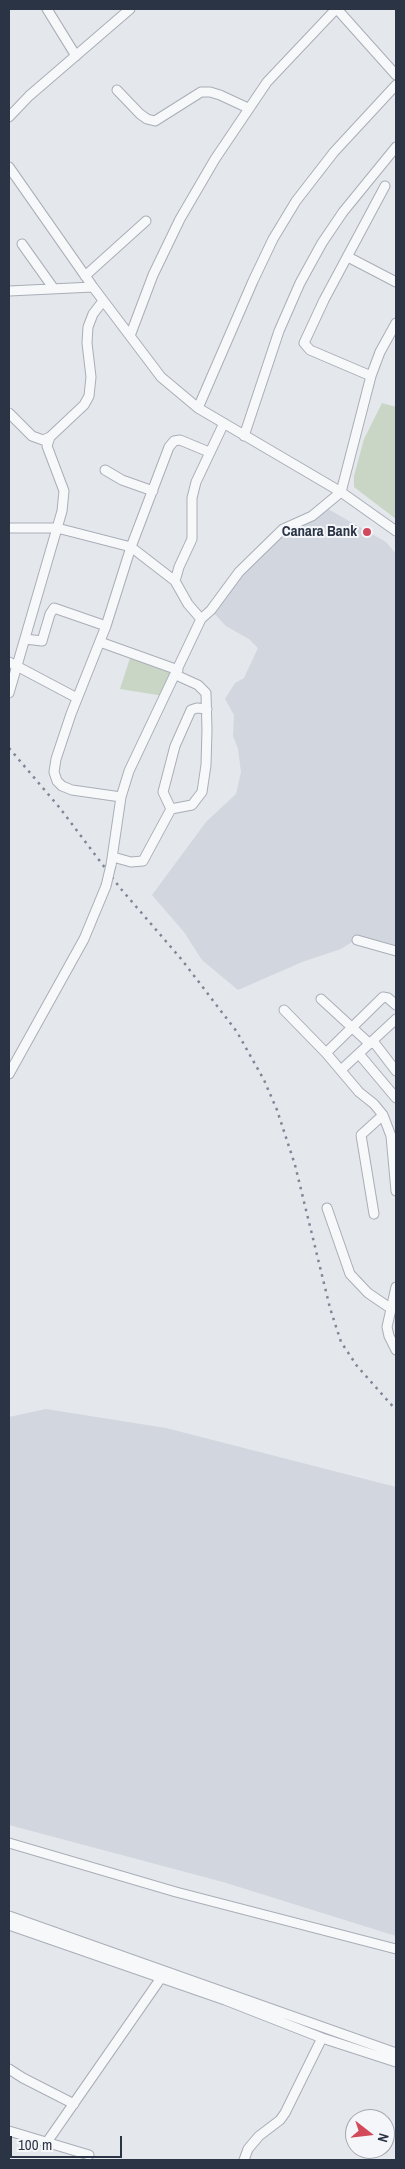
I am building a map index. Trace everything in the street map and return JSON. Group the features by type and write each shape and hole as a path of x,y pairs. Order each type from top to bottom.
{"street":[{"path":"47,9 76,56"},
{"path":"9,117 29,96 130,9"},
{"path":"130,336 153,275 180,219 214,160 267,82 336,9 396,75"},
{"path":"198,408 253,280 273,239 296,201 334,152 396,85"},
{"path":"117,90 147,120 154,121 201,92 220,95 248,108"},
{"path":"244,436 279,331 300,283 322,243 343,212 396,147"},
{"path":"9,167 19,184 103,301 161,377 198,408 341,492 396,531"},
{"path":"9,175 19,184"},
{"path":"371,376 310,350 304,343 324,300 385,186"},
{"path":"85,276 146,221"},
{"path":"22,244 54,289"},
{"path":"348,257 396,282"},
{"path":"9,291 93,287"},
{"path":"9,413 32,436 44,440 50,437 84,405 89,396 91,378 88,327 93,314 103,301"},
{"path":"9,1074 84,939 106,886 112,861 121,797 129,771 201,619 211,610 239,572 283,529 312,516 341,492 371,376 392,338 396,323"},
{"path":"175,582 179,567 192,539 192,498 209,452 224,423"},
{"path":"9,693 13,664 25,639 62,511 64,491 46,446 50,437"},
{"path":"121,797 72,790 62,786 57,781 54,772 56,759 77,698 106,626 130,547 170,447 174,441 180,440 209,452"},
{"path":"105,470 122,480 153,491"},
{"path":"9,528 56,528 130,547 175,582 188,604 201,619"},
{"path":"25,639 42,641 50,614 54,608 106,626"},
{"path":"100,642 177,672 206,692 207,709 206,765 202,792 192,804 170,809 143,861 112,861"},
{"path":"13,664 77,698"},
{"path":"170,809 163,792 175,746 191,710 197,708 207,709"},
{"path":"357,940 396,951"},
{"path":"326,1053 383,998 388,998 396,1005"},
{"path":"321,999 351,1028 371,1042 396,1071"},
{"path":"284,1010 383,1115 393,1134 396,1191"},
{"path":"341,1070 396,1019"},
{"path":"359,1054 396,1098"},
{"path":"374,1214 361,1135 383,1115"},
{"path":"326,1208 350,1274 368,1293 390,1308"},
{"path":"396,1287 387,1327 396,1350"},
{"path":"9,1844 176,1892 396,1949"},
{"path":"9,1916 396,2053"},
{"path":"9,1924 225,2000 322,2038 396,2062"},
{"path":"47,2142 161,1978"},
{"path":"244,2160 248,2150 259,2136 280,2120 285,2113 322,2038"},
{"path":"9,2069 74,2104"},
{"path":"9,2131 88,2155"}],"shaded area":[{"path":"323,508 386,542 396,554 396,951 355,940 341,949 302,962 238,990 202,960 184,932 152,895 206,822 236,794 241,772 238,749 233,736 234,715 225,699 235,683 244,678 258,648 249,639 226,626 211,610 269,541"},
{"path":"46,1409 166,1428 396,1487 396,1936 223,1882 9,1825 9,1417"}],"green space":[{"path":"382,403 396,407 396,519 354,487 354,476 364,439"},
{"path":"130,658 174,673 164,696 120,689"}],"railway":[{"path":"9,748 59,807 121,889 182,960 237,1032 264,1080 277,1110 295,1165 330,1308 341,1342 357,1366 396,1410"}],"place":[{"name":"Canara Bank","path":"367,532"}]}
